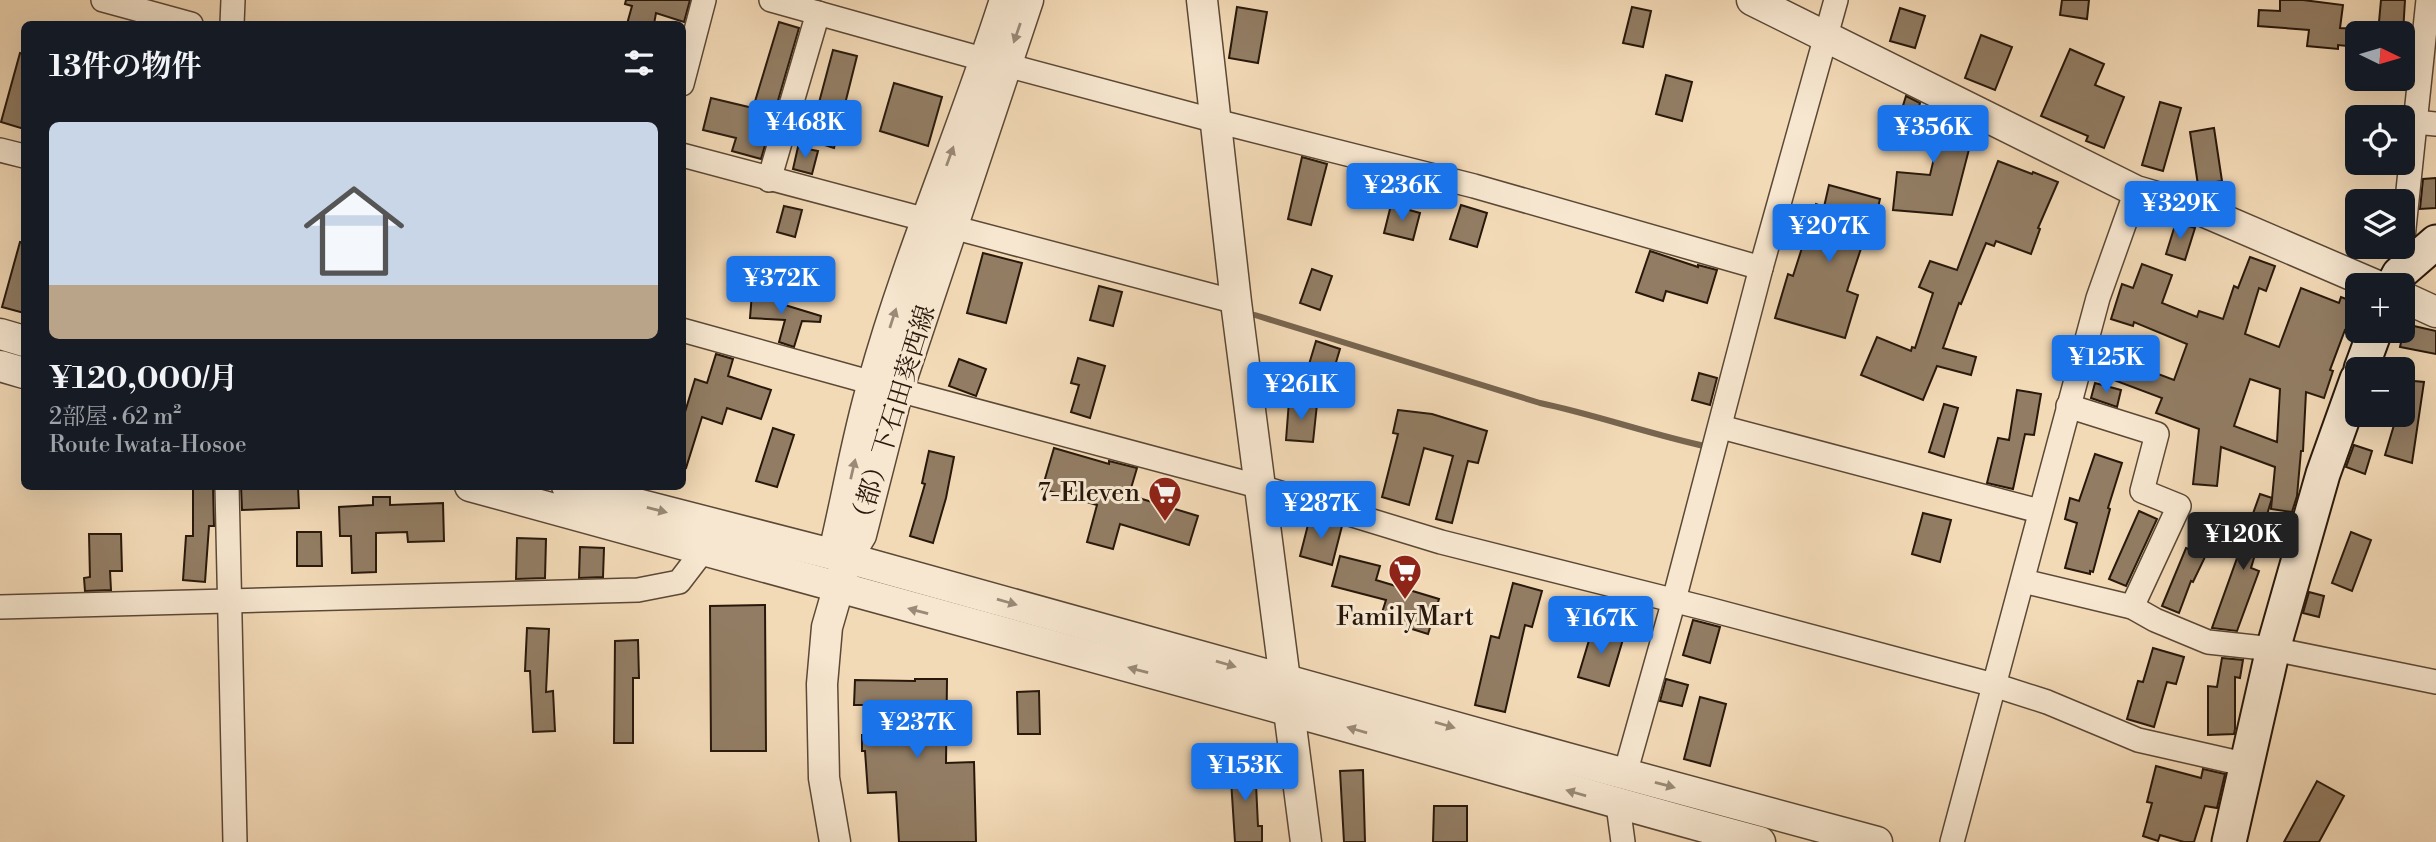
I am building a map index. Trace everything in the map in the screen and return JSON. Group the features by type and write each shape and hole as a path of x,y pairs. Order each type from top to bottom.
{"main road":[{"path":"2400,273 2436,242"},
{"path":"2229,842 2273,649 2323,474 2345,413"}],"street":[{"path":"103,0 180,21"},
{"path":"232,21 233,0"},
{"path":"686,69 704,0"},
{"path":"771,0 1216,121 1475,186 1761,268"},
{"name":"（都）下石田葵西線","path":"996,62 1005,0"},
{"name":"（都）下石田葵西線","path":"847,558 838,539 885,387 996,62 1028,0"},
{"path":"1202,0 1236,302 1306,842"},
{"path":"1752,0 2136,191 2198,209 2380,273"},
{"path":"1625,774 1836,0"},
{"path":"2412,189 2425,123 2428,0"},
{"path":"769,180 818,13"},
{"path":"0,150 21,155"},
{"path":"686,156 1236,302"},
{"path":"1952,842 2098,298 2136,191"},
{"path":"2415,295 2436,312"},
{"path":"686,331 1261,487 1441,542 1674,600 1994,685 2047,702 2138,740 2248,765"},
{"path":"0,334 21,340"},
{"path":"0,366 21,372"},
{"path":"2068,406 2157,434 2142,491 2179,506 2132,607"},
{"path":"1721,427 2039,511"},
{"path":"227,490 235,842"},
{"path":"484,490 1760,842"},
{"path":"582,490 847,558 1877,842"},
{"path":"0,607 229,603 638,590 679,582 702,552"},
{"path":"835,842 824,778 822,684 827,627 847,558"},
{"path":"2023,581 2132,607 2155,620 2208,642 2273,649 2436,682"},
{"path":"1618,805 1623,842"}],"building":[{"path":"626,0 690,0 684,21 656,13 655,21 628,21 632,6 625,4"},
{"path":"2062,0 2089,0 2087,19 2060,15"},
{"path":"2280,0 2343,5 2340,28 2345,28 2345,46 2338,45 2338,49 2307,46 2309,30 2258,26 2259,10 2280,11"},
{"path":"2381,0 2405,0 2404,21 2379,21"},
{"path":"1237,7 1267,12 1258,63 1229,58"},
{"path":"1632,7 1651,11 1643,47 1623,43"},
{"path":"1900,8 1925,16 1915,48 1890,41"},
{"path":"779,22 799,28 761,159 732,151 736,138 703,130 711,98 753,108"},
{"path":"1981,35 2012,47 1995,90 1965,78"},
{"path":"2070,49 2104,64 2095,85 2124,97 2104,148 2086,141 2088,136 2041,116"},
{"path":"833,50 857,56 834,148 809,140"},
{"path":"20,53 21,53 21,128 1,122"},
{"path":"1666,75 1692,82 1682,121 1656,114"},
{"path":"894,83 942,97 928,146 880,131"},
{"path":"1906,96 1920,103 1917,114 1974,130 1952,215 1893,210 1897,172 1930,175 1939,137 1897,125"},
{"path":"2160,102 2181,108 2163,171 2142,165"},
{"path":"2214,128 2222,181 2198,185 2190,132"},
{"path":"798,147 818,151 812,174 793,169"},
{"path":"1302,157 1327,164 1311,225 1288,219"},
{"path":"1998,161 2058,182 2038,228 2040,229 2031,254 1996,241 1994,246 1986,243 1961,304 1959,303 1943,348 1976,357 1971,375 1937,366 1923,400 1861,375 1877,337 1911,351 1912,347 1915,348 1933,293 1919,287 1930,261 1957,270"},
{"path":"2436,178 2436,208 2420,209 2423,179"},
{"path":"1829,185 1880,199 1876,216 1872,215 1847,291 1858,295 1845,338 1775,318 1788,274 1793,276 1816,204 1824,207"},
{"path":"1391,205 1420,213 1413,240 1384,233"},
{"path":"1461,205 1487,213 1477,247 1450,239"},
{"path":"784,206 802,210 795,237 777,232"},
{"path":"2176,222 2195,228 2185,260 2166,254"},
{"path":"20,242 21,242 21,312 2,307"},
{"path":"1650,251 1698,267 1717,270 1707,303 1666,291 1663,301 1636,292"},
{"path":"983,253 1022,263 1006,323 967,313"},
{"path":"2250,257 2275,266 2266,291 2259,288 2245,334 2279,347 2301,288 2339,303 2341,297 2345,298 2345,330 2330,370 2333,371 2324,398 2306,392 2303,451 2292,512 2271,509 2275,467 2221,447 2217,486 2193,484 2199,429 2156,413 2162,398 2111,379 2118,359 2174,380 2187,344 2134,322 2133,326 2111,319 2122,284 2133,288 2142,264 2172,275 2162,303 2197,317 2199,311 2223,319 2234,286 2238,288","holes":["2250,379 2280,389 2277,442 2234,426"]},
{"path":"1312,269 1332,276 1320,310 1300,303"},
{"path":"1099,286 1122,292 1113,326 1090,320"},
{"path":"752,293 775,294 775,302 821,316 820,322 802,321 794,347 779,342 785,320 750,318"},
{"path":"2415,326 2436,331 2436,354 2400,347 2401,343 2415,343"},
{"path":"1316,341 1340,349 1331,379 1307,371"},
{"path":"716,354 733,359 728,376 771,390 761,419 727,408 722,424 702,417 686,468 686,409 695,379 707,383"},
{"path":"1078,358 1105,366 1090,418 1071,412 1079,385 1071,383"},
{"path":"959,359 986,369 976,396 949,386"},
{"path":"1699,373 1717,378 1710,405 1692,400"},
{"path":"2415,381 2424,382 2412,463 2385,455 2393,427 2415,427"},
{"path":"2095,383 2121,390 2117,407 2091,398"},
{"path":"2017,390 2041,394 2034,435 2025,434 2013,489 1987,483 1998,438 2009,440"},
{"path":"1289,401 1317,404 1313,442 1286,440"},
{"path":"1944,404 1958,408 1944,457 1929,452"},
{"path":"1398,410 1432,414 1487,431 1478,463 1468,461 1452,523 1436,519 1453,456 1424,448 1409,505 1382,497 1398,434 1393,433"},
{"path":"773,428 794,435 777,487 756,481"},
{"path":"2354,445 2372,451 2365,474 2346,467"},
{"path":"1054,448 1109,464 1109,461 1137,468 1129,495 1198,516 1189,545 1120,524 1113,549 1087,542 1097,505 1042,489"},
{"path":"929,451 954,457 933,543 910,536 925,484 922,483"},
{"path":"2095,454 2122,463 2093,572 2090,571 2090,574 2065,568 2077,523 2065,519 2070,498 2079,501"},
{"path":"193,490 213,490 214,526 209,526 205,582 183,580 186,536 193,536"},
{"path":"241,490 298,490 299,508 242,510"},
{"path":"2260,494 2272,498 2251,568 2259,571 2237,631 2212,628"},
{"path":"373,497 390,497 390,505 443,503 444,541 408,542 407,532 376,533 376,572 352,573 351,536 340,536 339,507 373,505"},
{"path":"2139,511 2157,519 2126,586 2109,579"},
{"path":"1923,513 1951,520 1940,562 1912,554"},
{"path":"1310,517 1342,526 1332,565 1300,556"},
{"path":"297,532 321,532 322,566 297,566"},
{"path":"2351,532 2371,540 2352,591 2332,583"},
{"path":"89,534 121,534 122,571 110,571 111,590 85,591 84,578 90,577"},
{"path":"517,538 546,539 545,578 516,579"},
{"path":"580,547 604,548 603,577 579,578"},
{"path":"2186,548 2205,557 2193,582 2191,581 2179,613 2162,606"},
{"path":"1340,556 1380,566 1376,580 1439,599 1428,634 1380,619 1386,600 1332,586"},
{"path":"1513,583 1542,591 1532,627 1525,625 1505,712 1475,705 1491,636 1499,638"},
{"path":"2309,592 2324,596 2319,617 2303,613"},
{"path":"765,605 766,751 711,751 710,606"},
{"path":"1693,620 1720,627 1710,663 1683,655"},
{"path":"1593,627 1624,636 1609,686 1578,677"},
{"path":"527,628 549,629 546,692 553,691 555,731 533,732 530,671 525,671"},
{"path":"638,640 639,678 633,678 633,743 614,743 615,641"},
{"path":"2153,648 2184,657 2176,684 2167,682 2154,727 2127,719 2138,681 2143,682"},
{"path":"2222,658 2243,660 2240,678 2235,677 2235,729 2234,734 2208,735 2208,686 2217,687"},
{"path":"947,679 946,763 974,762 976,842 899,842 896,792 868,793 865,751 862,751 866,705 854,705 855,680"},
{"path":"1666,679 1688,685 1682,706 1660,701"},
{"path":"1039,691 1040,734 1018,734 1017,692"},
{"path":"1700,697 1726,704 1710,766 1684,759"},
{"path":"1255,763 1258,826 1262,826 1262,842 1235,842 1230,764"},
{"path":"2156,766 2201,778 2203,769 2225,774 2217,808 2205,806 2194,842 2160,835 2158,841 2143,836 2152,803 2147,802"},
{"path":"1363,770 1365,842 1344,842 1340,771"},
{"path":"2317,781 2344,796 2319,842 2284,842"},
{"path":"1434,806 1467,806 1467,842 1433,842"}],"waterway":[{"path":"1255,315 1540,403 1709,447"}],"place":[{"name":"7-Eleven","path":"1165,523"},
{"name":"FamilyMart","path":"1405,601"}]}
